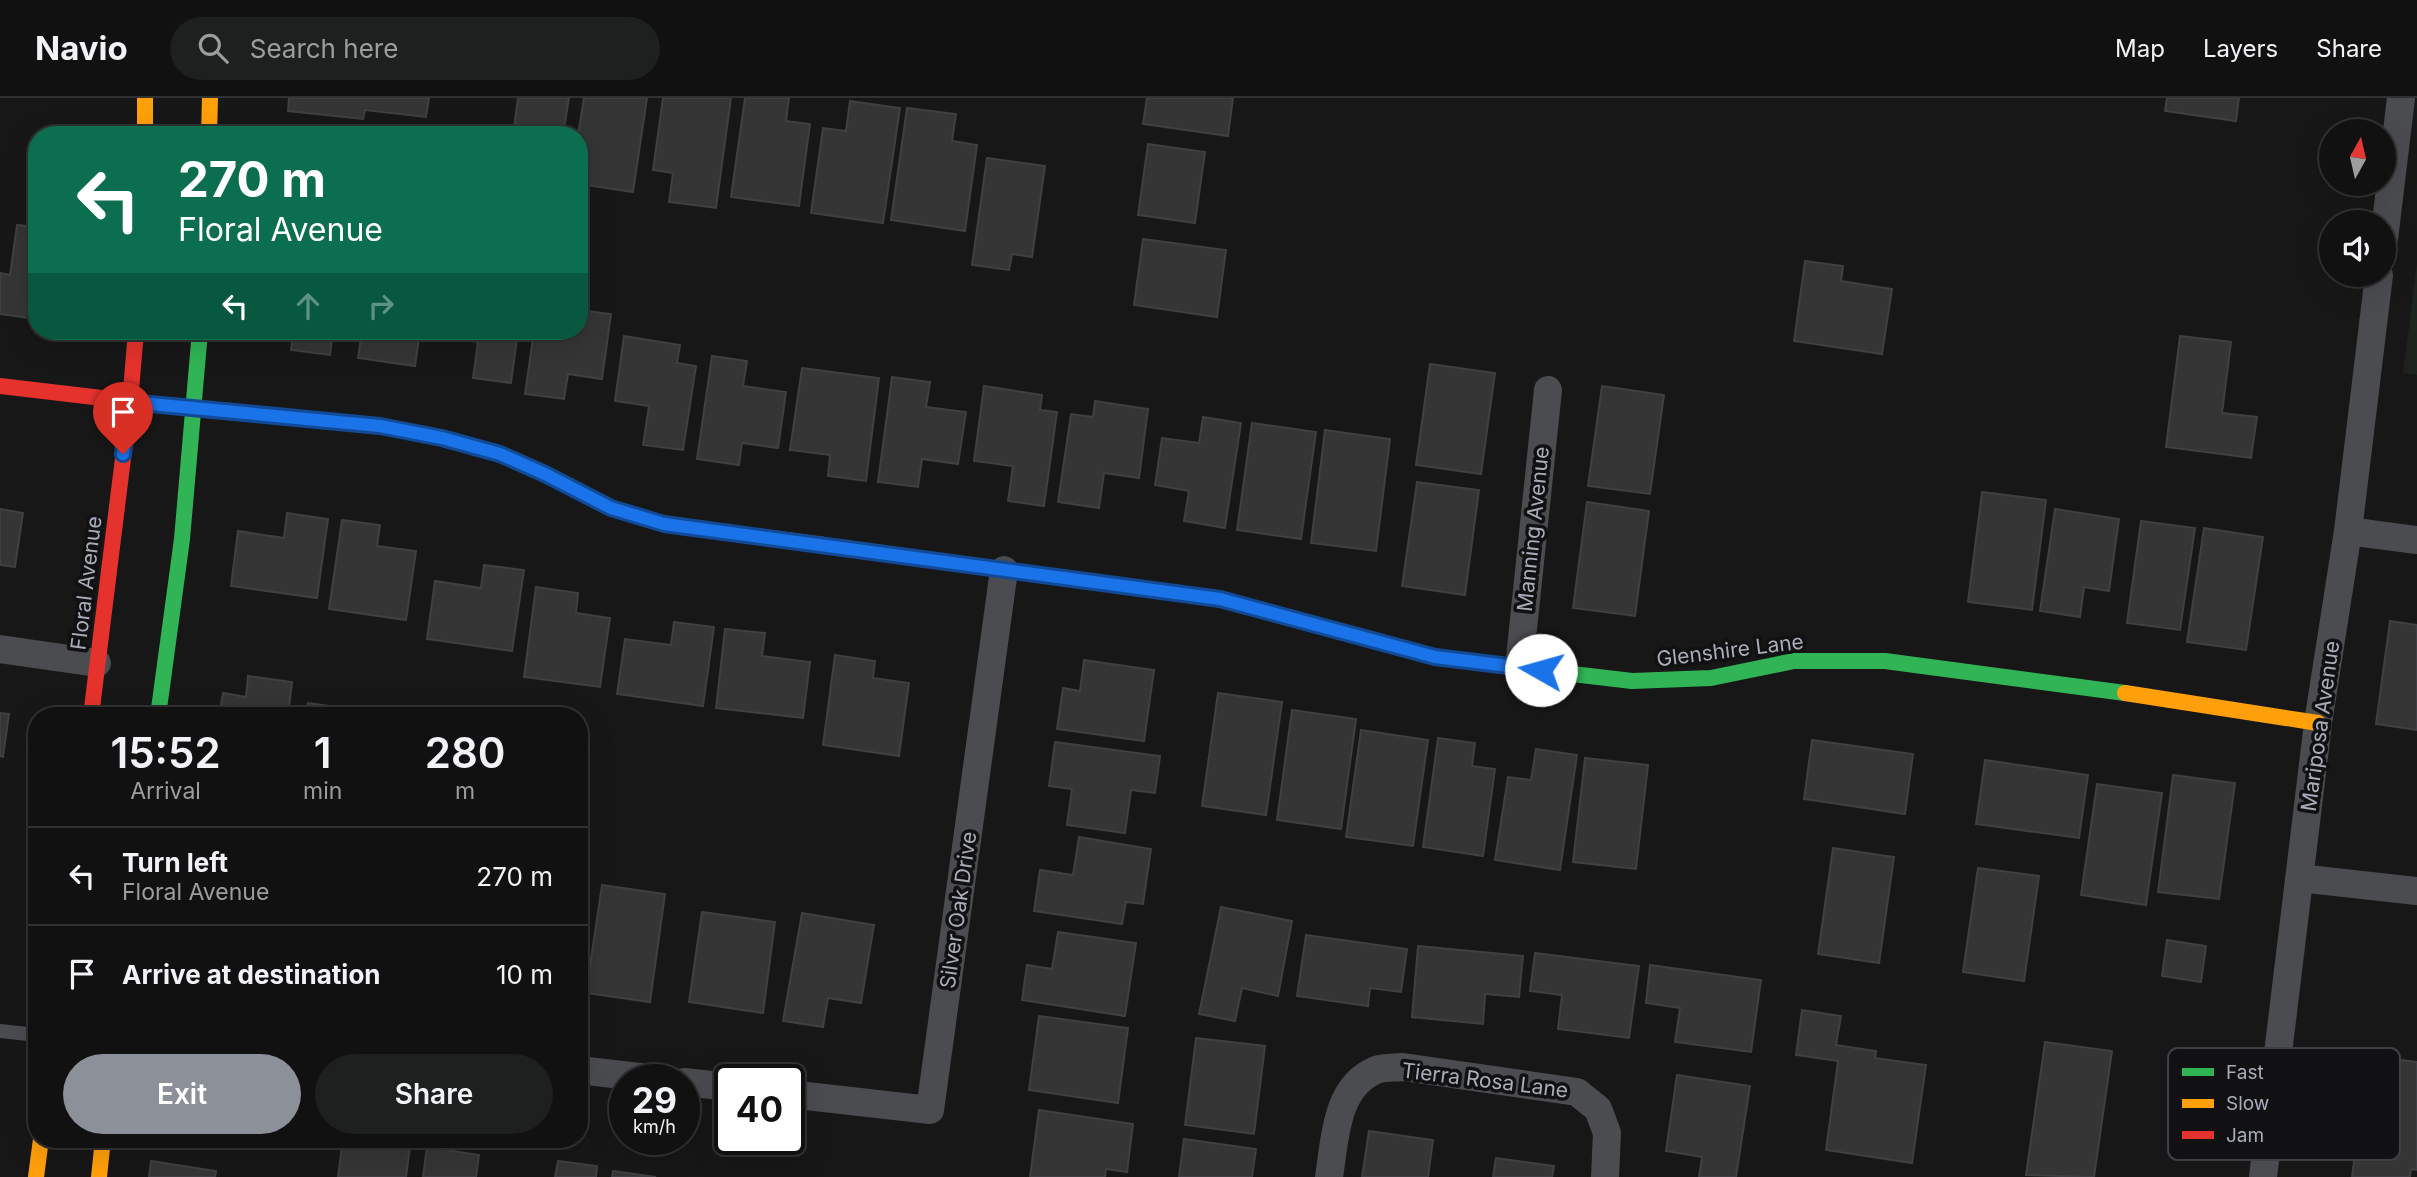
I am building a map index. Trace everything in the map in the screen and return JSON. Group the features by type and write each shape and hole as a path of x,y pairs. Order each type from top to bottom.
{"street":[{"path":"145,98 145,126"},
{"path":"209,126 210,98"},
{"path":"2387,210 2400,98"},
{"name":"Mariposa Avenue","path":"2279,1048 2318,723 2348,531 2378,287"},
{"name":"Floral Avenue","path":"92,707 135,340"},
{"path":"159,707 182,538 199,340"},
{"name":"Glenshire Lane","path":"0,386 195,409 380,426 442,438 500,454 611,508 664,524 1220,599 1435,657 1632,681 1711,678 1794,661 1885,661 2183,701 2318,723"},
{"name":"Manning Avenue","path":"1519,667 1548,390"},
{"path":"2348,531 2417,540"},
{"name":"Silver Oak Drive","path":"805,1096 930,1110 1004,570"},
{"path":"0,649 97,663"},
{"path":"2300,877 2417,891"},
{"name":"Tierra Rosa Lane","path":"1329,1177 1342,1102 1358,1083 1376,1070 1403,1067 1577,1092 1598,1109 1607,1133 1605,1177"},
{"path":"588,1071 609,1073"},
{"path":"36,1177 40,1148"},
{"path":"99,1177 102,1148"}],"lane":[{"path":"0,1031 28,1034"}],"shaded area":[{"path":"2417,263 2417,375 2403,373"}],"building":[{"path":"289,98 429,98 426,117 365,110 363,119 288,111"},
{"path":"518,98 569,98 564,126 514,126"},
{"path":"584,98 647,98 633,192 588,185 588,126 579,126"},
{"path":"663,98 731,98 716,208 669,202 673,173 653,170"},
{"path":"745,98 789,98 786,121 810,124 799,206 731,197"},
{"path":"1147,98 1233,98 1228,136 1143,124"},
{"path":"2167,98 2239,98 2236,121 2165,111"},
{"path":"850,101 900,108 883,223 811,213 823,128 846,131"},
{"path":"907,108 956,114 952,141 977,145 965,231 891,220"},
{"path":"1148,144 1205,152 1195,223 1138,215"},
{"path":"987,158 1045,166 1032,257 1012,254 1009,270 972,265"},
{"path":"17,225 28,226 28,318 0,314 0,273 10,275"},
{"path":"1143,239 1226,250 1217,317 1134,305"},
{"path":"1805,261 1843,266 1841,281 1892,289 1882,354 1794,341"},
{"path":"588,311 611,314 602,379 568,374 564,399 525,394 533,340 588,340"},
{"path":"624,336 680,345 677,363 696,366 683,450 643,445 649,406 615,401"},
{"path":"2180,336 2231,342 2222,413 2257,417 2251,458 2166,447"},
{"path":"293,340 332,340 330,355 291,350"},
{"path":"361,340 419,340 415,366 358,358"},
{"path":"465,340 517,340 511,383 473,378 478,342"},
{"path":"712,356 747,361 743,386 786,392 778,448 742,443 739,465 697,459"},
{"path":"1430,364 1495,373 1481,474 1416,465"},
{"path":"802,368 879,378 866,481 828,476 830,455 790,450"},
{"path":"892,377 930,382 926,407 966,412 958,464 922,459 918,487 878,482"},
{"path":"984,386 1042,395 1040,410 1057,412 1044,506 1008,501 1013,466 974,461"},
{"path":"1602,386 1664,395 1650,494 1588,486"},
{"path":"1095,401 1148,409 1139,478 1104,473 1099,508 1058,502 1071,414 1093,417"},
{"path":"1203,417 1241,423 1225,528 1184,521 1189,491 1155,485 1162,438 1199,443"},
{"path":"1252,423 1316,432 1301,539 1237,530"},
{"path":"1325,430 1390,439 1376,551 1311,543"},
{"path":"1417,482 1479,490 1465,595 1402,586"},
{"path":"1982,492 2046,500 2032,610 1968,602"},
{"path":"1587,502 1649,511 1635,616 1573,608"},
{"path":"0,509 23,513 15,567 0,565"},
{"path":"2055,509 2119,519 2109,591 2084,587 2080,617 2040,611"},
{"path":"287,513 328,519 317,598 231,586 238,531 284,538"},
{"path":"342,520 380,525 377,546 416,551 406,620 329,609"},
{"path":"2141,521 2195,528 2180,630 2127,623"},
{"path":"2204,528 2263,537 2246,650 2187,642"},
{"path":"484,565 524,570 512,651 427,639 435,581 481,588"},
{"path":"536,587 578,593 576,613 610,618 600,687 524,677"},
{"path":"2390,621 2417,625 2417,730 2376,724"},
{"path":"674,622 714,627 703,706 617,694 625,639 671,645"},
{"path":"725,629 765,633 762,656 810,662 803,718 716,708"},
{"path":"835,655 875,661 873,678 909,683 899,756 823,745"},
{"path":"1084,660 1154,670 1144,741 1057,729 1063,688 1080,691"},
{"path":"248,676 292,682 289,707 221,707 223,693 246,697"},
{"path":"1218,693 1282,702 1266,815 1202,806"},
{"path":"308,703 336,707 307,707"},
{"path":"1292,710 1356,719 1341,829 1277,820"},
{"path":"0,713 9,714 3,757 0,756"},
{"path":"1361,730 1428,740 1413,846 1346,837"},
{"path":"1438,738 1475,743 1472,766 1495,769 1483,856 1423,847"},
{"path":"1812,740 1913,754 1905,814 1804,799"},
{"path":"1055,742 1160,756 1155,793 1131,790 1125,833 1067,825 1072,789 1049,786"},
{"path":"1536,749 1577,755 1560,870 1495,860 1508,777 1531,780"},
{"path":"1585,758 1648,765 1636,869 1573,862"},
{"path":"1985,760 2088,775 2079,838 1976,824"},
{"path":"2173,775 2235,783 2219,899 2158,892"},
{"path":"2097,784 2162,793 2146,905 2081,895"},
{"path":"1079,837 1151,849 1143,904 1126,902 1122,924 1034,911 1040,870 1073,875"},
{"path":"1833,848 1894,857 1879,963 1818,954"},
{"path":"1978,868 2039,876 2024,981 1963,972"},
{"path":"602,885 665,894 650,1002 588,993"},
{"path":"1221,907 1292,921 1278,996 1242,988 1235,1021 1199,1014"},
{"path":"702,912 775,922 763,1013 689,1002"},
{"path":"802,913 874,925 861,1003 828,998 823,1027 783,1021"},
{"path":"1058,932 1136,943 1125,1016 1022,1000 1027,965 1052,969"},
{"path":"1306,935 1407,949 1401,992 1370,988 1368,1006 1297,996"},
{"path":"2167,940 2206,946 2201,982 2162,976"},
{"path":"1418,946 1523,956 1519,997 1485,994 1483,1024 1412,1017"},
{"path":"1535,953 1639,966 1629,1038 1558,1029 1562,995 1530,991"},
{"path":"1650,965 1761,980 1751,1052 1675,1042 1680,1008 1646,1003"},
{"path":"1802,1010 1841,1016 1836,1045 1876,1051 1875,1058 1926,1065 1912,1163 1826,1150 1838,1061 1796,1055"},
{"path":"1039,1016 1128,1028 1118,1103 1029,1090"},
{"path":"1196,1038 1265,1046 1254,1134 1185,1125"},
{"path":"2045,1042 2112,1051 2094,1177 2026,1175"},
{"path":"2400,1060 2417,1062 2417,1170 2411,1169 2410,1177 2352,1177 2354,1160 2400,1160"},
{"path":"1677,1075 1750,1086 1736,1177 1699,1177 1702,1157 1666,1151"},
{"path":"1039,1110 1133,1124 1127,1172 1106,1169 1105,1177 1030,1177"},
{"path":"1369,1131 1433,1140 1428,1177 1362,1177"},
{"path":"1184,1139 1256,1149 1252,1177 1179,1177"},
{"path":"342,1148 410,1148 406,1177 338,1177"},
{"path":"427,1148 479,1155 476,1177 423,1177"},
{"path":"1496,1158 1554,1166 1552,1177 1493,1177"},
{"path":"151,1161 216,1171 215,1177 149,1177"},
{"path":"558,1161 597,1166 596,1177 555,1177"},
{"path":"613,1171 656,1177 612,1177"}],"traffic: fast":[{"path":"159,707 182,539 199,340"},
{"path":"823,545 1220,599 1254,608"},
{"path":"1564,673 1632,681 1711,678 1794,661 1885,661 2125,693"}],"traffic: slow":[{"path":"145,98 145,126"},
{"path":"209,126 210,98"},
{"path":"296,418 380,426 442,438 500,454 611,508 664,524 823,545"},
{"path":"1254,608 1435,657 1564,673"},
{"path":"2125,693 2318,723"},
{"path":"36,1177 40,1148"},
{"path":"99,1177 102,1148"}],"traffic: jam":[{"path":"92,707 135,340"},
{"path":"0,386 296,418"}],"route":[{"path":"123,454 130,402 380,426 442,438 500,454 611,508 664,524 1220,599 1435,657 1541,670"}]}
